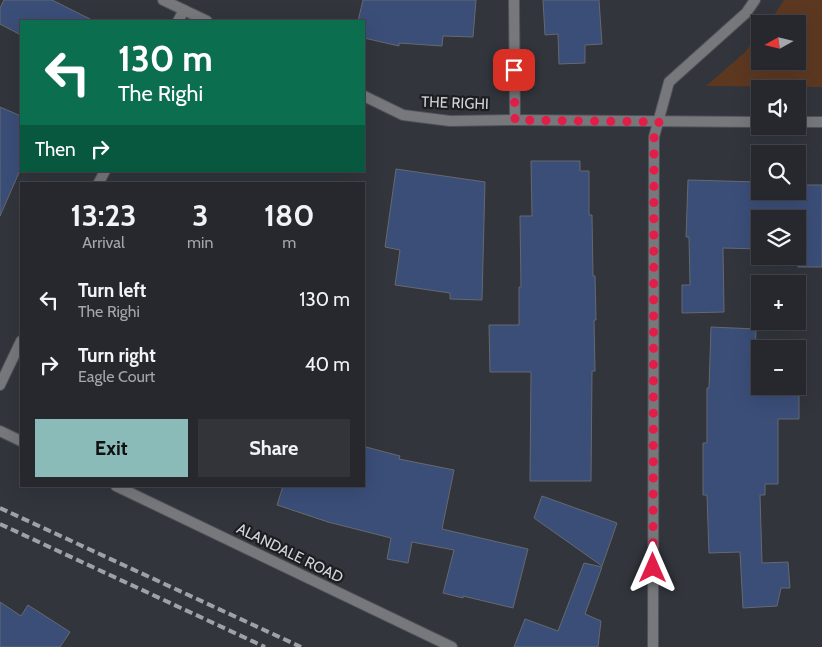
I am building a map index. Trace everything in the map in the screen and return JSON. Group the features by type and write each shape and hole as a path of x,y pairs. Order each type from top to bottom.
{"street":[{"path":"163,0 204,20"},
{"path":"514,0 515,120"},
{"path":"653,647 654,137 670,82 746,13 755,0"},
{"path":"179,20 184,10"},
{"name":"THE RIGHI","path":"365,96 403,115 450,121 751,122"},
{"path":"806,122 822,122"},
{"path":"0,385 20,344"},
{"path":"0,431 20,441"},
{"name":"ALANDALE ROAD","path":"118,487 452,647"}],"shaded area":[{"path":"784,0 822,0 822,87 806,87 806,80 751,80 751,86 706,86 744,53 751,44 751,70 806,70 806,15 774,15"}],"building":[{"path":"4,0 52,0 92,20 20,20 20,34 0,24 0,8"},
{"path":"363,0 476,0 473,37 443,36 442,46 399,43 399,46 365,38 365,20 358,20"},
{"path":"543,0 599,0 602,44 585,45 585,63 559,64 558,34 545,35"},
{"path":"0,107 20,116 20,170 0,216"},
{"path":"531,161 580,161 580,171 589,171 589,215 592,215 596,320 594,320 595,371 592,371 591,481 530,481 531,372 490,372 489,325 519,325 519,287 521,287 520,216 532,216"},
{"path":"396,169 485,182 482,300 450,299 450,293 395,285 400,250 385,247"},
{"path":"688,180 751,182 751,200 806,200 806,185 822,185 822,267 798,267 798,265 806,265 806,210 751,210 751,249 723,248 724,312 682,313 682,285 690,285 689,237 686,237"},
{"path":"711,327 751,329 756,330 756,340 751,340 751,395 799,395 799,419 778,419 778,484 765,484 765,495 760,495 762,563 788,562 790,588 781,588 777,606 743,608 740,552 709,553 707,495 703,495 703,443 707,443 707,388 709,388"},
{"path":"366,447 400,456 399,459 454,470 442,529 528,549 513,608 443,593 454,550 412,542 408,563 387,559 391,538 328,522 277,505 283,487 365,487"},
{"path":"542,496 617,523 602,566 534,518"},
{"path":"584,563 602,567 585,614 601,621 598,647 514,647 525,619 558,631"},
{"path":"0,602 21,616 28,605 70,632 60,647 0,647"}],"railway":[{"path":"0,508 301,647"},
{"path":"0,524 265,647"}],"route":[{"path":"514,70 515,120 659,122 654,137 653,568"}]}
